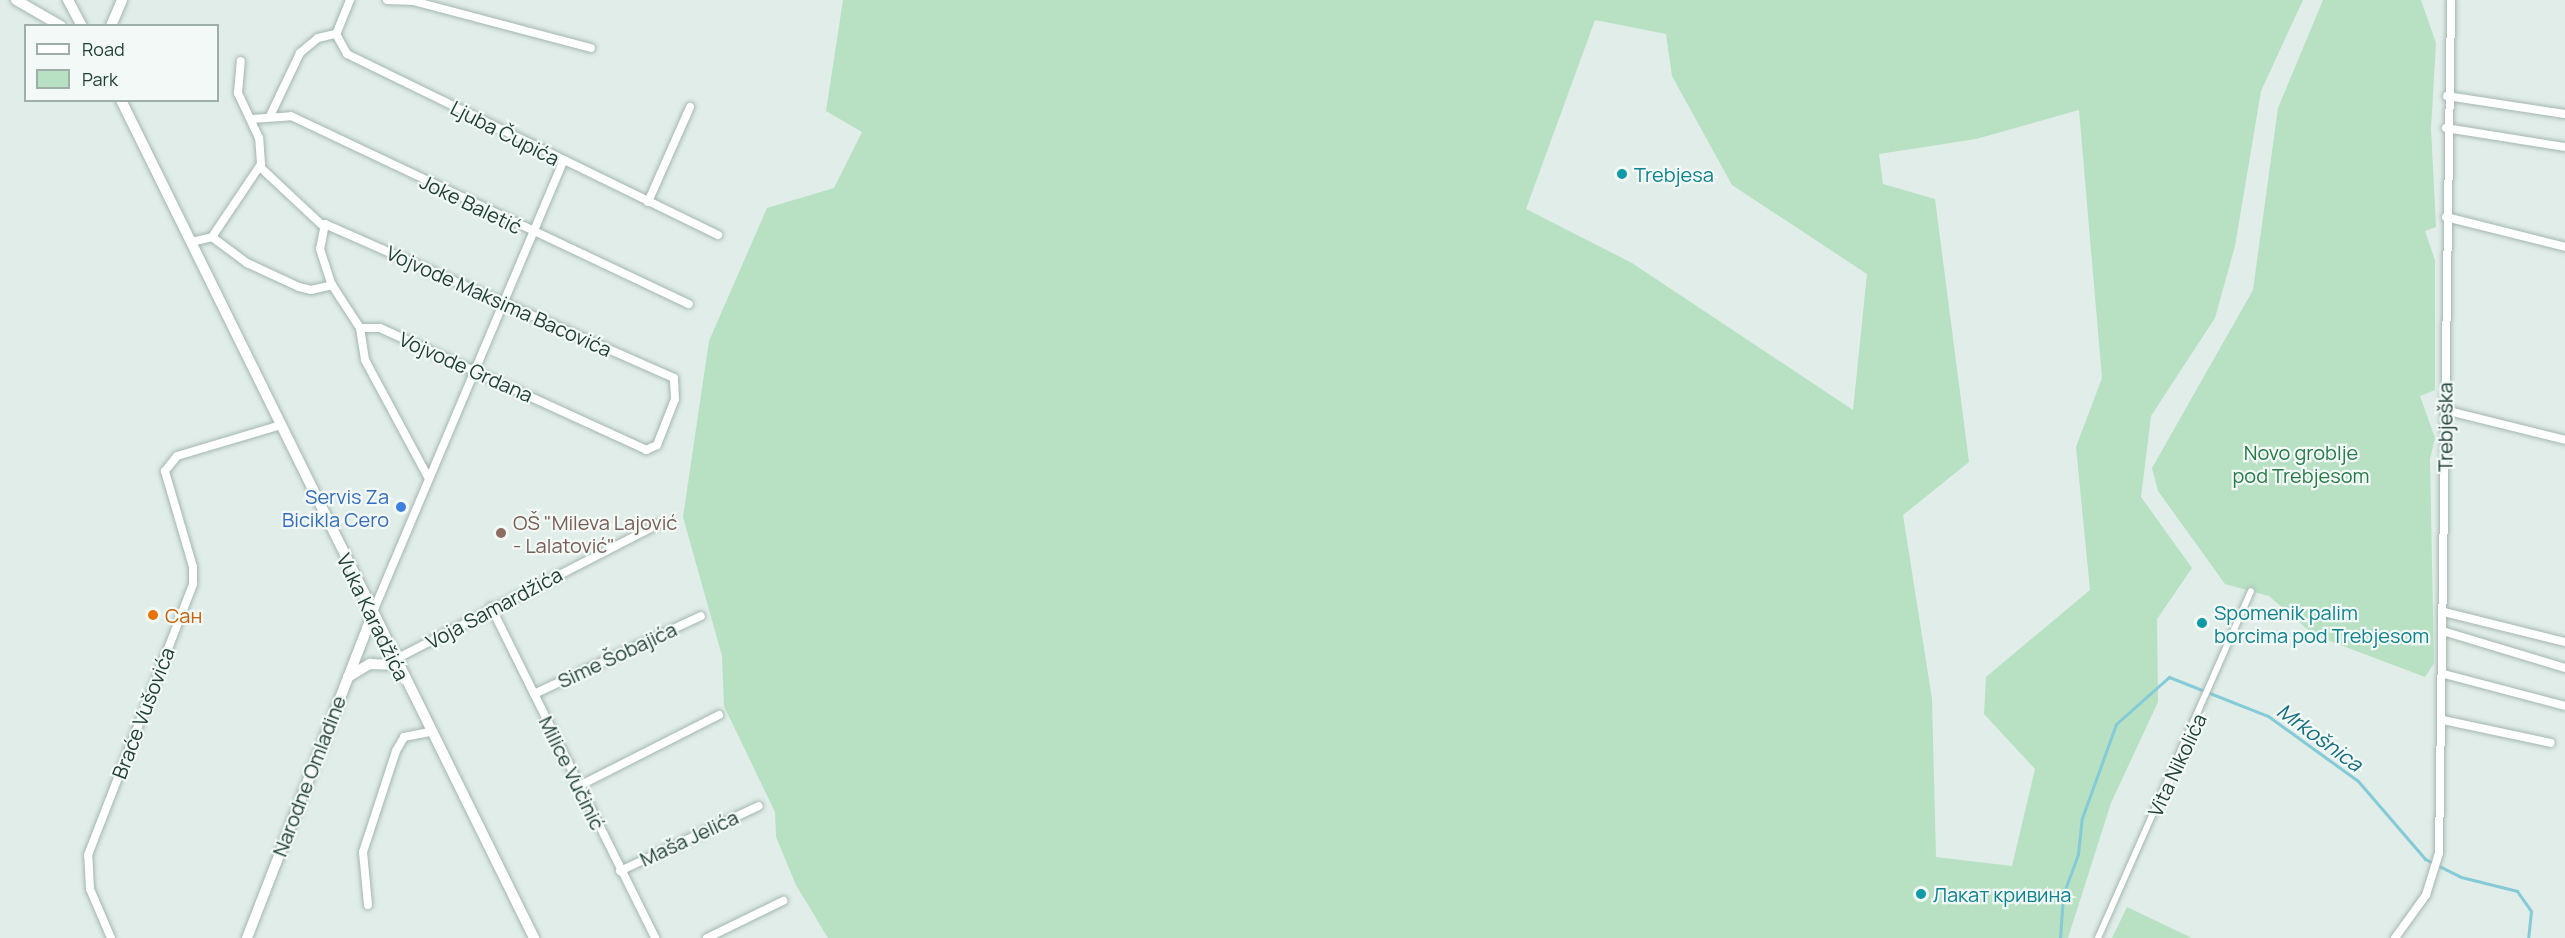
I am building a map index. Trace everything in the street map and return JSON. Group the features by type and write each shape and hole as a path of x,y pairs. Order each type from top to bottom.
{"street":[{"path":"16,0 58,24"},
{"path":"68,0 81,24"},
{"path":"112,24 123,0"},
{"path":"270,116 300,53 318,38 336,34 350,0"},
{"path":"387,0 413,1 591,48"},
{"name":"Trebješka","path":"2395,938 2433,879 2439,853 2446,632 2444,612 2446,128 2451,0"},
{"name":"Ljuba Čupića","path":"336,34 347,54 563,162 718,235"},
{"path":"191,242 212,237 260,167 252,119 238,93 242,61"},
{"path":"2447,96 2565,114"},
{"name":"Vuka Karadžića","path":"122,102 395,663 534,938"},
{"path":"648,202 690,107"},
{"name":"Joke Baletić","path":"252,119 291,116 533,234 689,304"},
{"path":"2446,128 2565,147"},
{"path":"372,615 472,368 563,162"},
{"name":"Vojvode Maksima Bacovića","path":"260,167 324,225 674,378"},
{"path":"2446,218 2565,247"},
{"path":"324,225 320,249 332,285 360,328 365,360 428,477"},
{"path":"212,237 247,263 299,286 311,290 332,285"},
{"name":"Vojvode Grdana","path":"360,328 380,328 472,368 646,450 657,445 675,399 674,378"},
{"path":"2445,410 2565,440"},
{"name":"Braće Vušovića","path":"111,938 90,889 88,855 193,584 194,567 165,471 177,456 280,425"},
{"name":"Voja Samardžića","path":"395,663 491,607 659,524"},
{"name":"Vita Nikolića","path":"2098,938 2215,682 2252,591"},
{"name":"Milice Vučinić","path":"491,607 655,938"},
{"path":"2444,612 2565,642"},
{"name":"Narodne Omladine","path":"247,938 372,615"},
{"name":"Sime Šobajića","path":"534,694 700,616"},
{"path":"2446,632 2565,668"},
{"path":"348,677 370,664 395,663"},
{"path":"2444,674 2565,706"},
{"path":"579,786 719,716"},
{"path":"2443,720 2551,742"},
{"path":"368,905 363,852 396,751 404,737 430,732"},
{"name":"Maša Jelića","path":"620,871 759,806"},
{"path":"707,938 783,901"}],"green space":[{"path":"843,0 2303,0 2261,91 2235,246 2215,318 2151,416 2141,497 2192,568 2157,619 2158,702 2111,803 2068,938 828,938 796,885 776,837 775,812 724,706 722,656 683,517 709,341 767,208 834,188 862,132 826,111","holes":["1595,20 1666,34 1672,76 1732,185 1867,274 1853,410 1632,263 1526,209","2079,110 2102,378 2076,447 2090,590 1986,677 1984,714 2035,769 2012,866 1936,857 1932,699 1903,515 1969,462 1935,199 1883,184 1879,154 1976,139"]},
{"name":"Novo groblje pod Trebjesom","path":"2323,0 2421,0 2436,43 2431,129 2436,227 2425,231 2435,260 2435,390 2420,396 2435,438 2430,459 2434,663 2425,677 2314,635 2269,596 2225,584 2158,491 2152,468 2253,290 2278,108"},
{"path":"2127,907 2192,938 2112,938"}],"waterway":[{"name":"Mrkošnica","path":"2060,938 2063,895 2078,854 2082,818 2116,724 2169,677 2268,716 2358,781 2425,859 2461,877 2517,891 2531,911 2528,938"}],"place":[{"name":"Trebjesa","path":"1622,174"},
{"name":"Servis Za Bicikla Cero","path":"401,507"},
{"name":"OŠ \"Mileva Lajović - Lalatović\"","path":"501,533"},
{"name":"Сан","path":"153,615"},
{"name":"Spomenik palim borcima pod Trebjesom","path":"2202,623"},
{"name":"Лакат кривина","path":"1921,894"}]}
